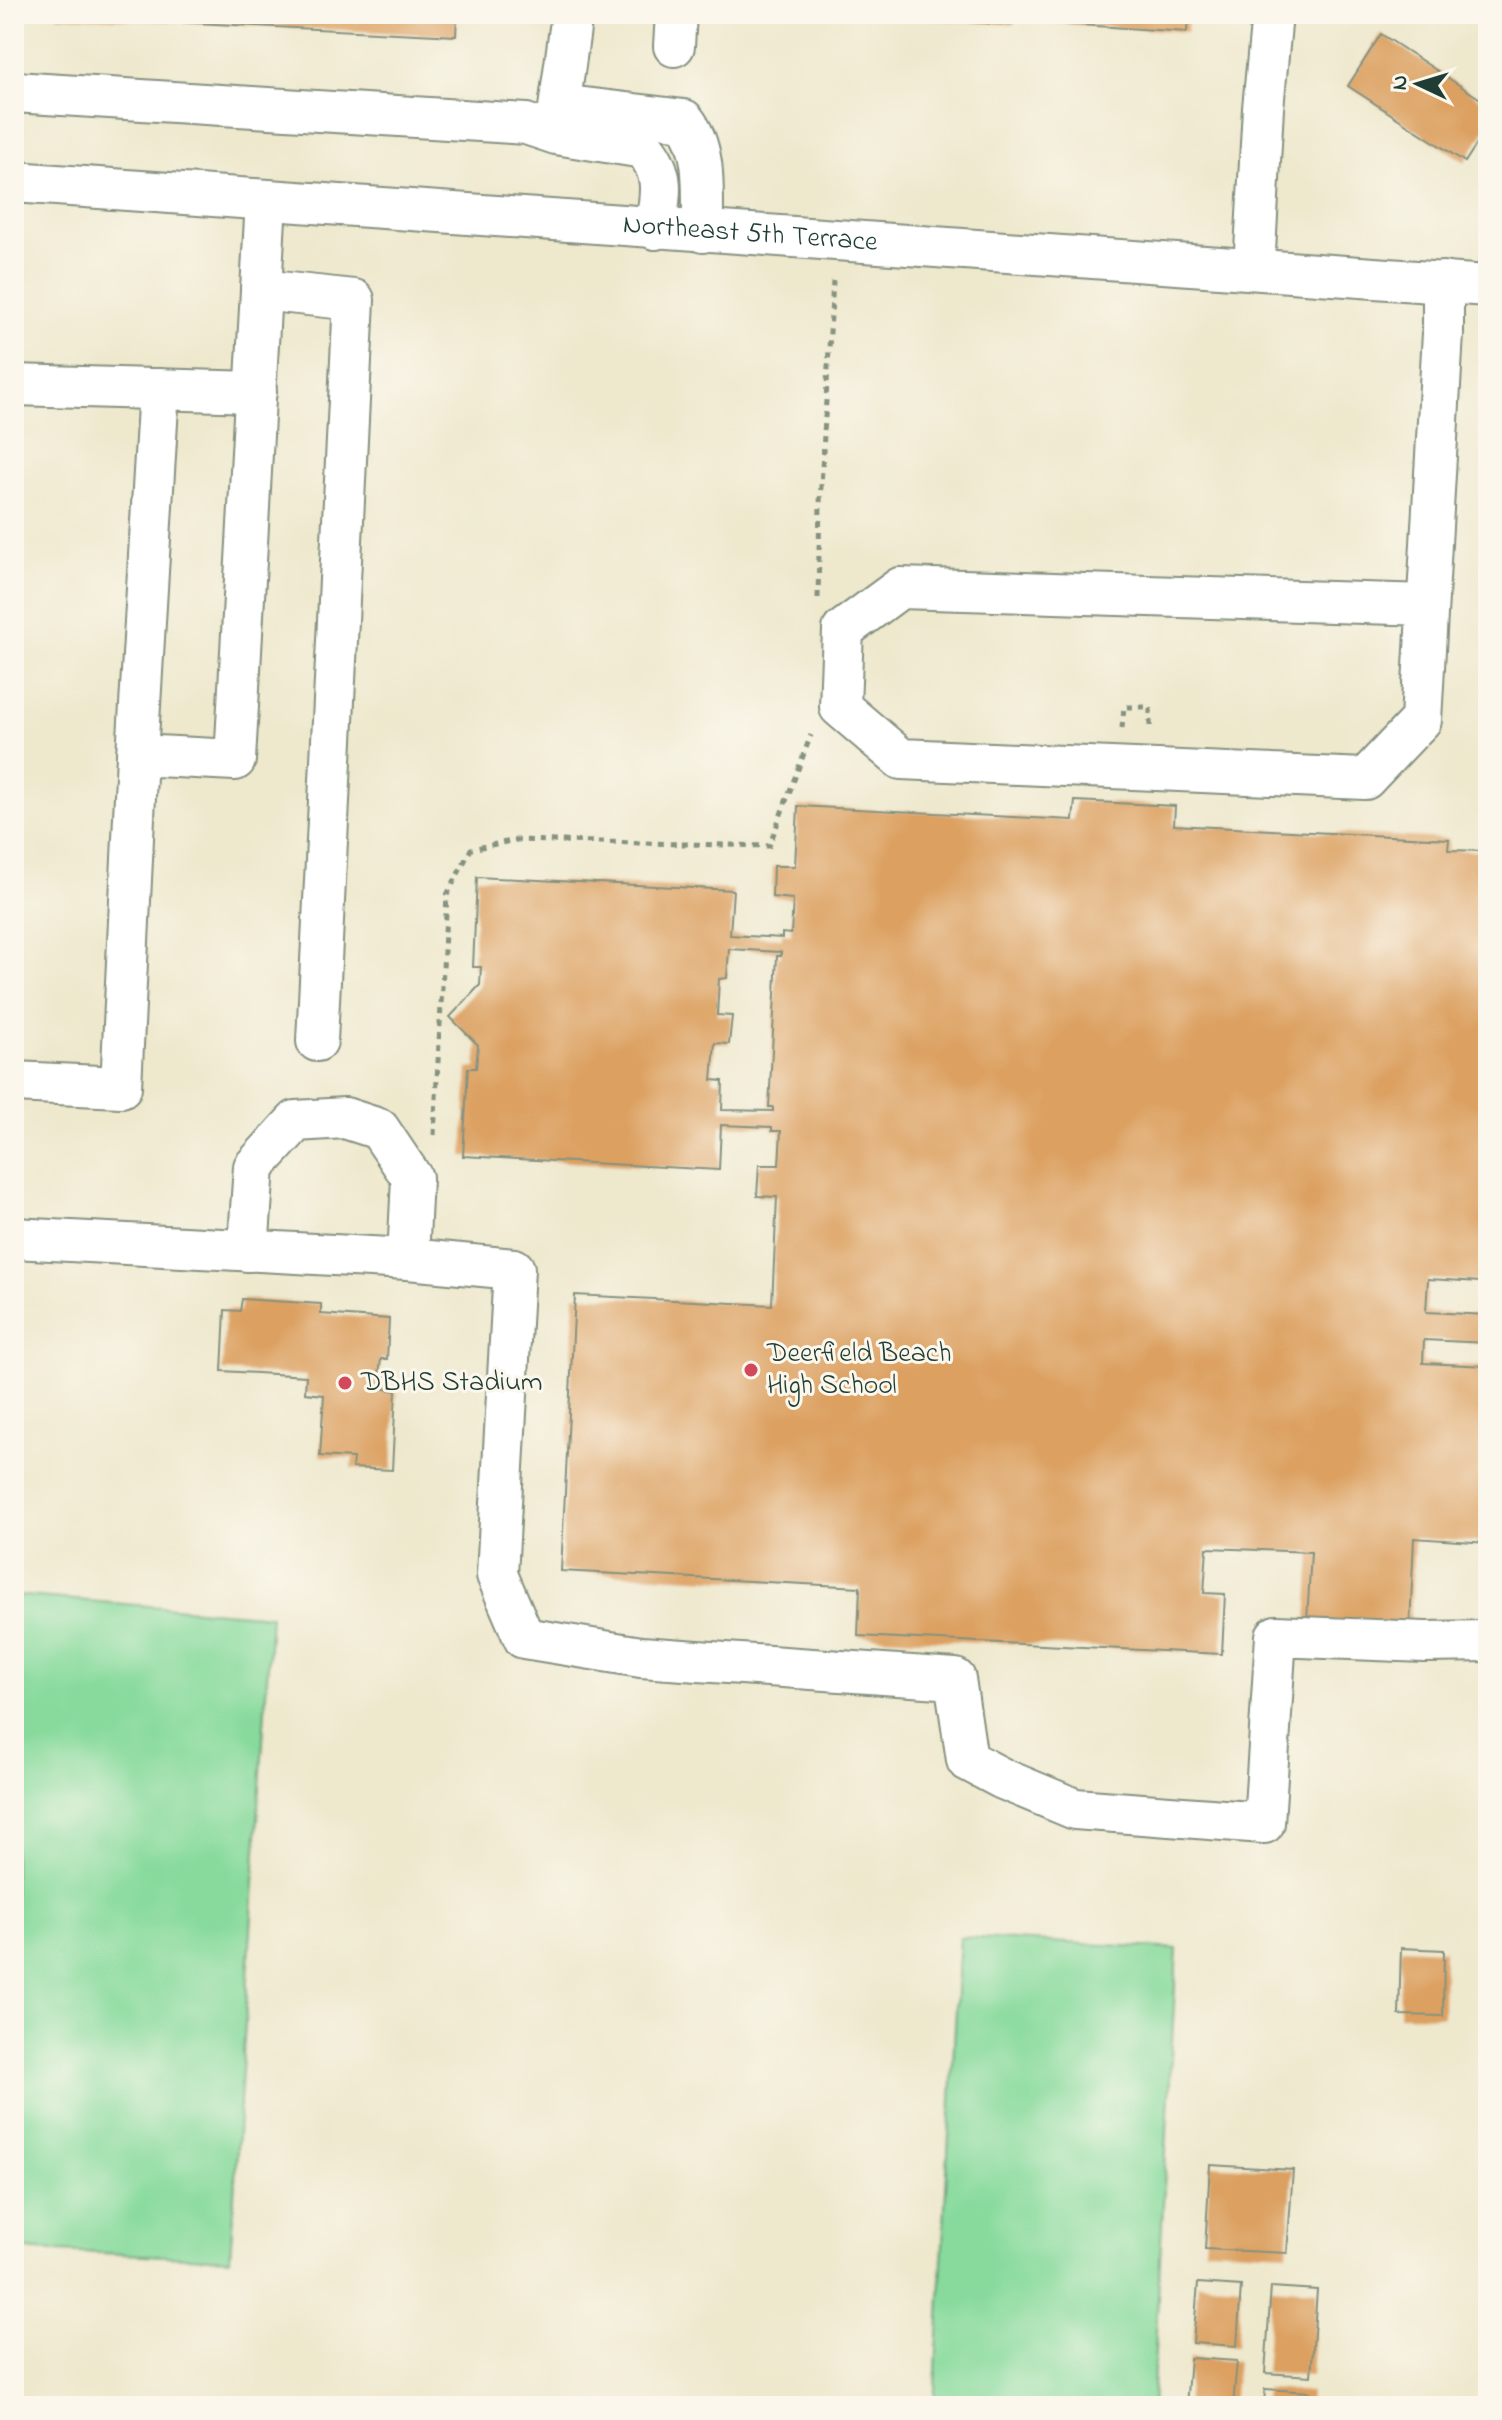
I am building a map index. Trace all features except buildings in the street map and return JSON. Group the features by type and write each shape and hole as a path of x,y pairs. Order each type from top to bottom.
{"street":[{"path":"558,119 572,14"},
{"path":"1254,269 1272,14"},
{"path":"14,92 526,124 558,119 684,120 695,134 701,157 703,232"},
{"path":"558,119 644,148 656,163 661,185 655,229"},
{"name":"Northeast 5th Terrace","path":"14,182 1488,286"},
{"path":"137,755 235,760 266,200"},
{"path":"1427,605 900,588 843,630 840,707 901,759 1365,779 1421,720 1443,333 1443,282"},
{"path":"261,290 354,300 317,1041"},
{"path":"14,385 256,392"},
{"path":"14,1082 121,1087 159,389"},
{"path":"248,1251 254,1167 296,1121 345,1118 379,1129 412,1178 408,1259"},
{"path":"14,1238 408,1259 514,1269 497,1575 524,1638 641,1657 955,1679 967,1760 1003,1779 1075,1809 1264,1823 1276,1636 1425,1642 1488,1641"}],"path":[{"path":"818,612 820,503 833,278"},
{"path":"434,1148 447,895 471,849 516,840 769,846 812,732"}],"green space":[{"path":"14,1595 271,1616 230,2259 14,2249"},
{"path":"960,1937 1177,1949 1152,2406 934,2406"}],"place":[{"name":"Deerfield Beach High School","path":"751,1370"},
{"name":"DBHS Stadium","path":"345,1383"}]}
